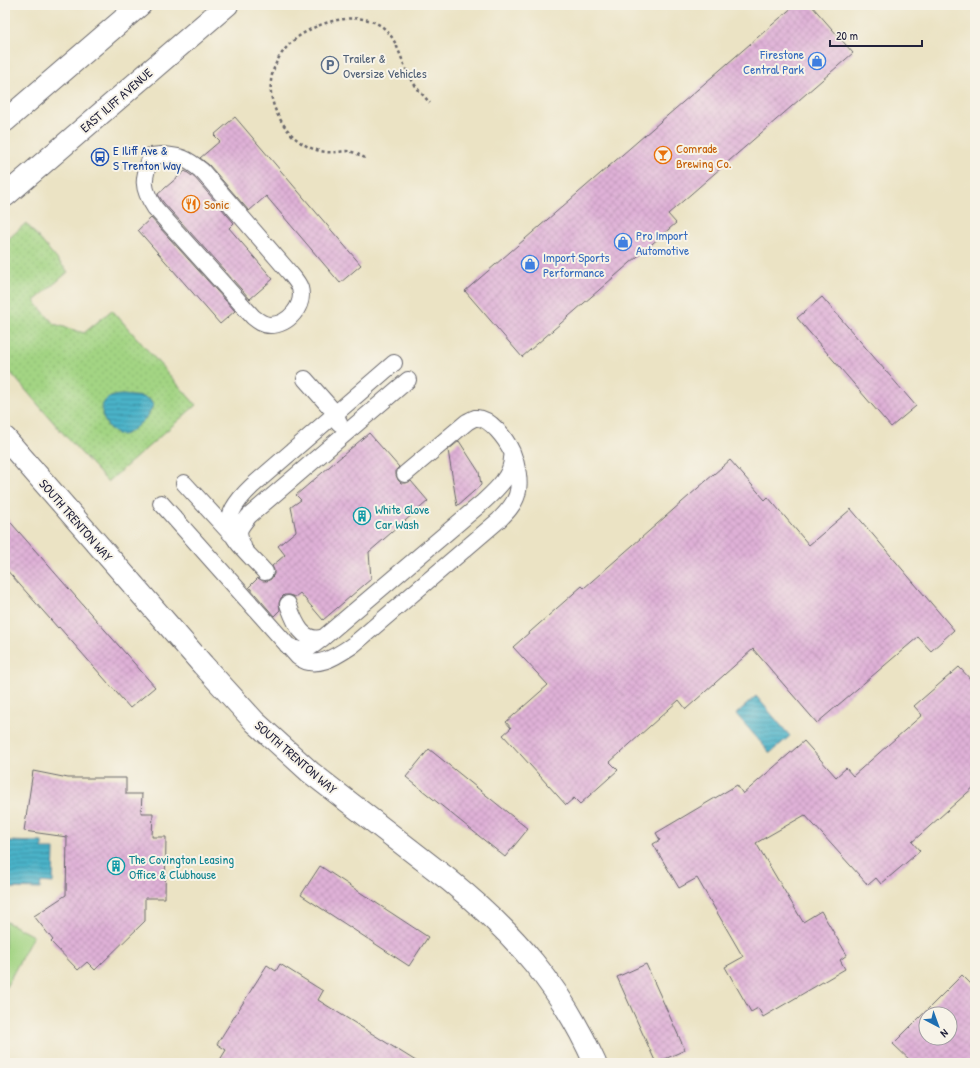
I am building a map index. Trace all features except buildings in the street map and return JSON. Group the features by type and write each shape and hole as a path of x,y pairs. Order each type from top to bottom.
{"street":[{"path":"5,121 140,5"},
{"name":"EAST ILIFF AVENUE","path":"5,196 227,5"},
{"name":"SOUTH TRENTON WAY","path":"5,438 193,653 256,722 310,772 461,889 502,926 539,967 561,999 580,1031 595,1063"}],"lane":[{"path":"161,155 180,157 195,165 202,171 290,272 300,288 299,303 294,313 280,323 269,325 260,322 253,317 150,200 145,192 144,181 151,156 161,155"},
{"path":"231,534 229,518 232,509 239,499 394,363"},
{"path":"305,379 336,414 340,425 340,432 330,448"},
{"path":"243,548 238,534 242,524 249,516 408,380"},
{"path":"162,503 298,657 309,663 324,661 341,653 353,645 488,530 508,510 517,494 518,480 512,452 504,438 484,419 474,418 461,427 405,474"},
{"path":"287,645 301,651 307,650 483,502 506,478 512,466 512,452"},
{"path":"184,483 265,572"},
{"path":"288,604 296,622 304,634 311,639 317,640 324,637"}],"path":[{"path":"365,158 356,153 345,151 336,153 321,151 305,146 293,136 282,123 275,110 271,91 271,76 276,60 287,46 300,34 321,24 343,18 361,18 376,23 384,28 392,37 398,48 406,71 430,103"}],"green space":[{"path":"26,223 68,272 34,301 54,324 84,333 112,310 196,405 108,482 60,430 5,366 5,242"},
{"path":"5,921 33,936 5,989"}],"water":[{"path":"116,395 143,397 150,400 153,405 148,415 136,427 126,434 120,435 114,432 105,421 102,414 102,407 105,401 111,397"},
{"path":"756,696 790,736 770,753 736,714"},
{"path":"5,841 42,842 42,849 54,849 53,883 41,882 40,889 5,888"}],"place":[{"name":"Firestone Central Park","path":"817,61"},
{"name":"Trailer & Oversize Vehicles","path":"330,65"},
{"name":"Comrade Brewing Co.","path":"663,155"},
{"name":"E Iliff Ave & S Trenton Way","path":"100,157"},
{"name":"Sonic","path":"191,204"},
{"name":"Pro Import Automotive","path":"623,242"},
{"name":"Import Sports Performance","path":"530,264"},
{"name":"White Glove Car Wash","path":"362,516"},
{"name":"The Covington Leasing Office & Clubhouse","path":"116,866"}]}
